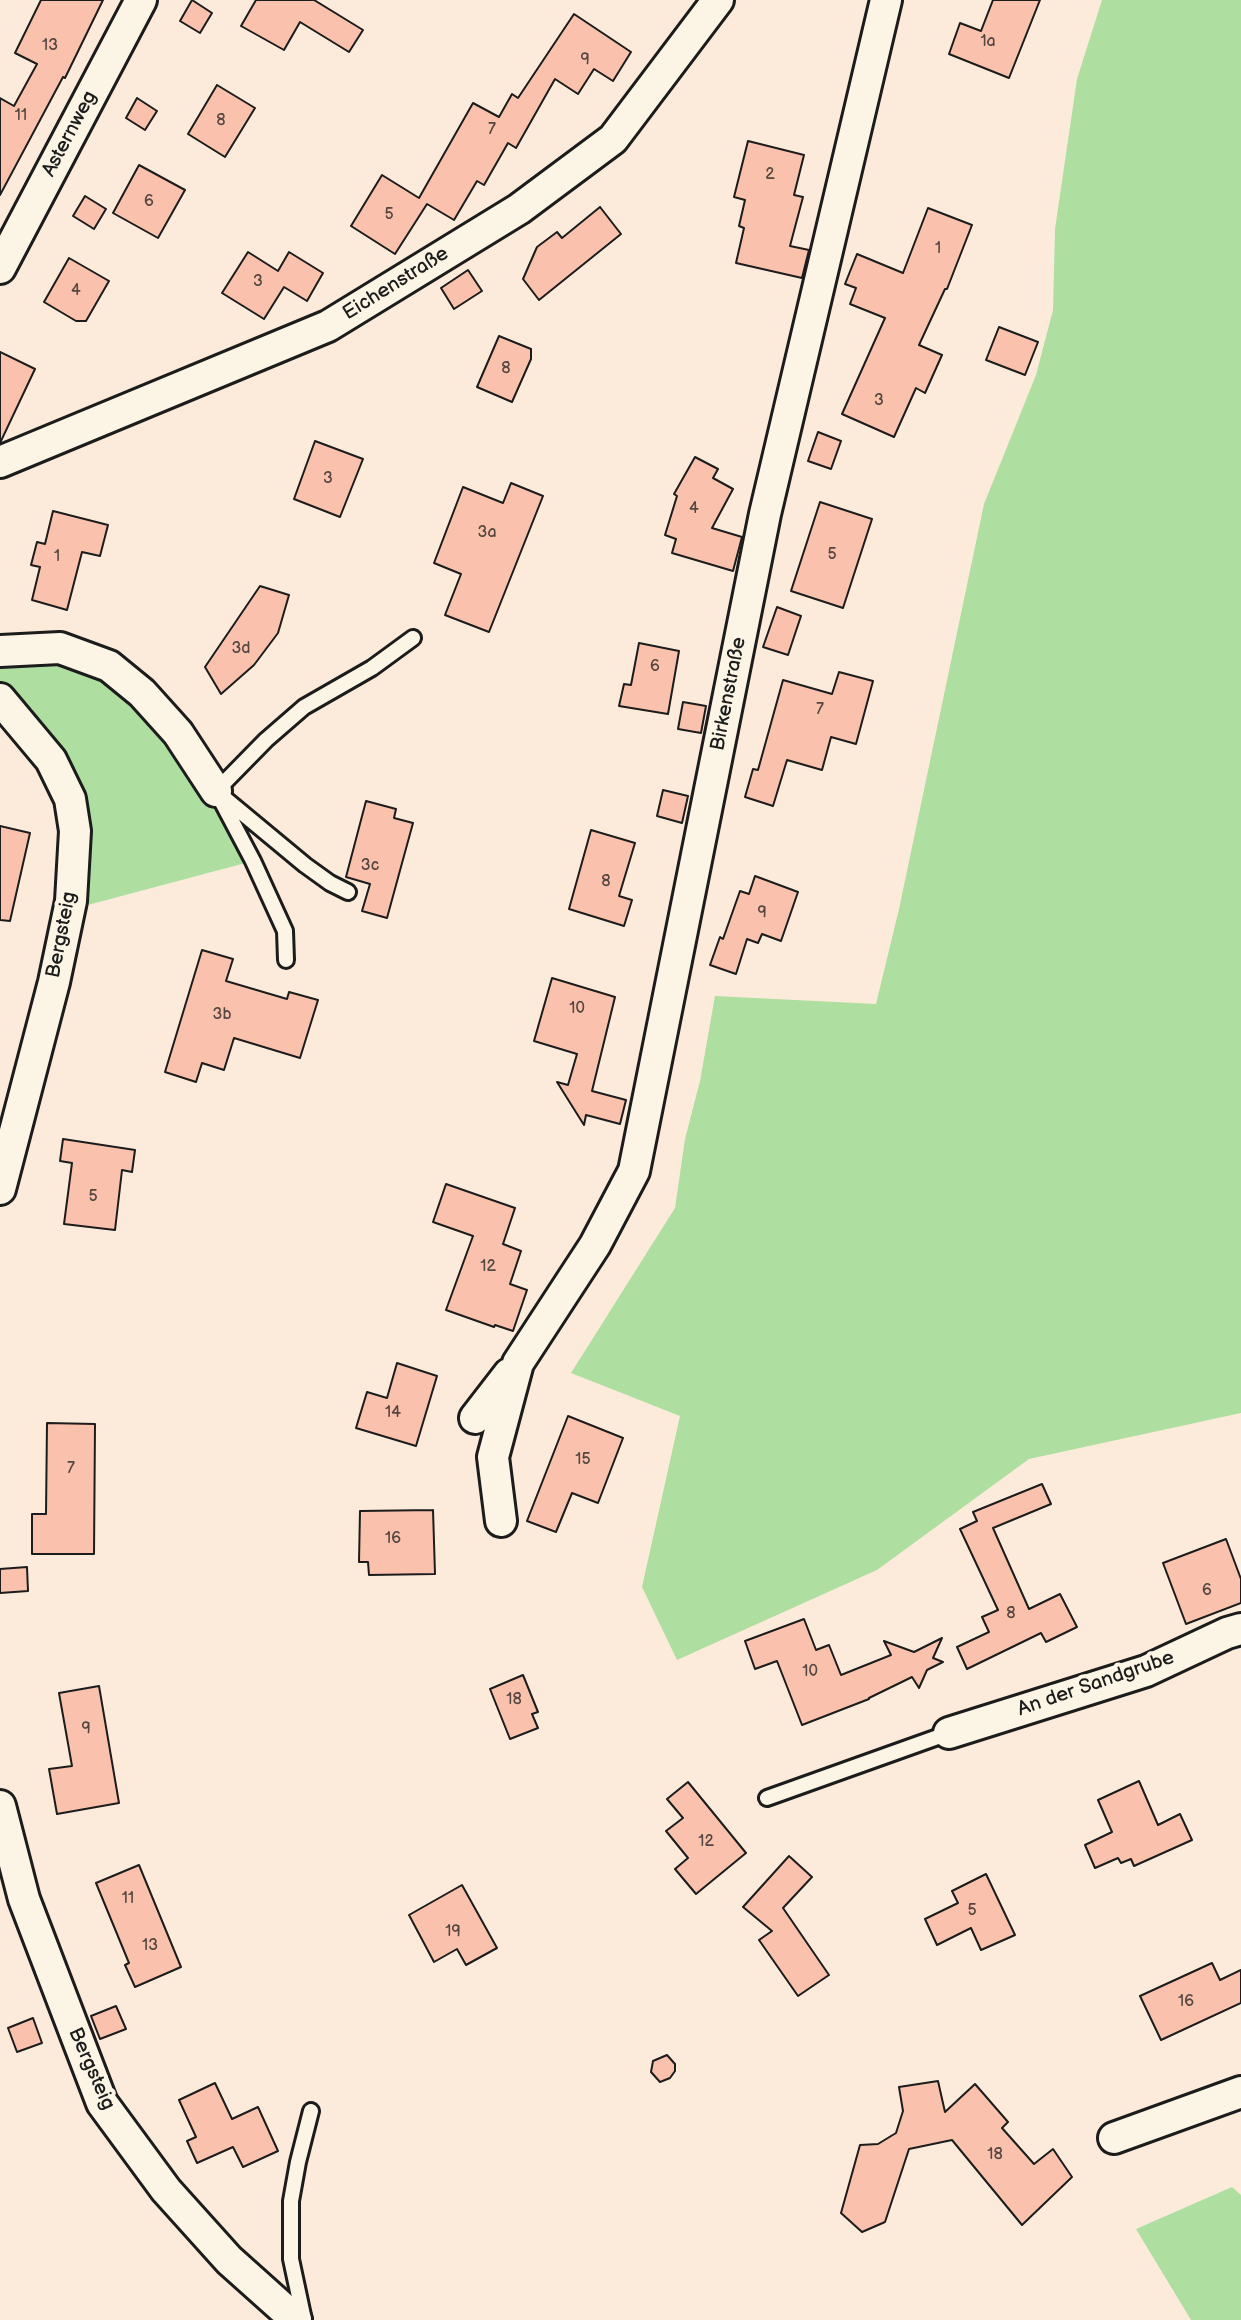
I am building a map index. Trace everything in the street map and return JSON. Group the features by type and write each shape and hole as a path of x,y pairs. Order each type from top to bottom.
{"street":[{"name":"Asternweg","path":"0,268 141,0"},
{"name":"Eichenstraße","path":"0,462 328,326 519,209 613,139 718,0"},
{"name":"Birkenstraße","path":"475,1418 518,1363 595,1245 634,1171 765,514 886,0"},
{"path":"0,651 60,648 109,666 142,693 178,733 216,791"},
{"name":"Bergsteig","path":"0,699 51,760 70,799 75,831 71,901 54,982 0,1189"},
{"name":"Birkenstraße","path":"501,1521 493,1457 518,1363"},
{"name":"An der Sandgrube","path":"949,1733 1146,1671 1241,1629"},
{"name":"Bergsteig","path":"0,1806 24,1899 102,2103 176,2202 229,2260 296,2320"},
{"path":"1114,2138 1241,2092"}],"lane":[{"path":"216,791 304,707 372,668 413,638"},
{"path":"216,791 305,865 348,892"},
{"path":"216,791 285,931 286,960"},
{"path":"767,1798 949,1733"},
{"path":"304,2320 291,2259 291,2201 311,2111"}],"green space":[{"path":"1102,0 1241,0 1241,1413 1029,1459 877,1570 677,1660 642,1587 680,1416 571,1373 675,1208 685,1139 700,1081 715,996 876,1004 899,909 984,504 1036,375 1053,310 1055,229 1077,79"},
{"path":"60,648 142,693 253,861 69,910 75,831 0,699 0,653"},
{"path":"1232,2187 1241,2195 1241,2320 1191,2320 1136,2229"}],"building":[{"path":"41,0 103,0 65,78 0,195 0,98 14,106 37,64 15,53"},
{"path":"192,0 212,13 200,33 180,21"},
{"path":"256,0 314,0 363,30 349,52 300,22 284,50 241,26"},
{"path":"993,0 1040,0 1009,78 949,54 960,23 981,31"},
{"path":"574,14 631,52 613,81 594,69 578,94 555,79 516,148 508,143 484,185 477,181 454,220 427,204 395,254 351,226 382,175 419,198 473,103 499,117 512,94 518,98"},
{"path":"217,85 255,108 225,157 188,134"},
{"path":"137,98 157,111 145,130 126,118"},
{"path":"748,141 804,155 794,195 803,197 790,246 809,250 802,278 736,263 744,228 739,226 745,200 734,197"},
{"path":"139,165 185,190 158,238 113,213"},
{"path":"85,196 106,209 94,229 73,216"},
{"path":"600,207 621,234 539,300 523,279 537,247 557,232 562,238"},
{"path":"928,208 972,225 947,289 919,345 942,355 925,393 916,388 894,437 842,414 885,318 850,304 856,288 845,284 857,254 903,273"},
{"path":"248,252 278,271 289,252 323,273 307,301 284,287 264,319 222,293"},
{"path":"69,258 109,281 86,321 76,321 44,302"},
{"path":"468,270 482,291 454,309 441,288"},
{"path":"999,327 1038,342 1025,375 986,360"},
{"path":"499,336 531,349 531,359 512,402 477,387"},
{"path":"0,352 35,369 0,443"},
{"path":"818,432 841,441 831,469 808,461"},
{"path":"315,441 363,459 340,517 294,499"},
{"path":"695,457 718,469 713,478 733,489 712,528 742,537 733,571 672,553 676,539 665,535 677,496 674,494"},
{"path":"511,483 543,496 489,632 445,615 461,574 434,563 463,487 503,503"},
{"path":"820,502 872,519 843,608 791,591"},
{"path":"53,511 108,525 100,556 82,552 67,610 32,600 40,567 31,565 37,542 45,544"},
{"path":"260,586 289,595 278,633 254,665 221,694 205,667"},
{"path":"777,607 801,616 788,655 763,647"},
{"path":"639,643 679,651 668,714 619,706 624,684 631,685"},
{"path":"839,672 873,681 856,744 831,737 822,770 787,760 773,806 745,797 753,769 758,770 783,680 832,694"},
{"path":"683,702 706,706 701,733 678,729"},
{"path":"663,790 688,796 682,823 657,816"},
{"path":"366,801 396,809 394,818 413,823 387,918 362,911 370,884 346,877"},
{"path":"0,826 30,833 10,921 0,920"},
{"path":"591,830 635,843 619,896 632,900 624,926 569,909"},
{"path":"755,876 798,892 781,941 762,934 758,943 747,939 736,974 710,965 740,891 749,894"},
{"path":"202,950 233,959 226,981 287,999 289,992 318,1000 300,1058 234,1038 224,1070 202,1063 196,1082 165,1072"},
{"path":"552,978 615,997 592,1091 626,1100 620,1124 586,1115 584,1125 557,1082 568,1085 577,1054 534,1041"},
{"path":"63,1139 135,1150 132,1172 122,1170 115,1230 64,1224 72,1163 60,1161"},
{"path":"446,1184 515,1208 503,1244 521,1251 510,1284 527,1290 513,1331 446,1310 473,1236 433,1222"},
{"path":"397,1363 437,1376 416,1446 356,1428 367,1392 387,1398"},
{"path":"568,1416 623,1438 598,1503 572,1493 556,1532 527,1521"},
{"path":"47,1423 95,1424 94,1554 32,1554 32,1514 46,1514"},
{"path":"1042,1484 1051,1504 993,1528 1029,1609 1060,1594 1077,1627 1046,1642 1041,1633 967,1669 957,1647 989,1632 982,1617 998,1610 960,1529 977,1521 973,1512"},
{"path":"433,1510 435,1574 369,1575 368,1562 359,1562 360,1511"},
{"path":"1226,1539 1241,1579 1241,1603 1186,1624 1163,1563"},
{"path":"27,1567 28,1591 0,1593 0,1569"},
{"path":"804,1619 816,1650 829,1645 841,1675 891,1655 884,1641 914,1652 942,1638 933,1658 943,1662 927,1670 919,1688 912,1677 869,1699 802,1725 777,1661 755,1669 745,1641"},
{"path":"523,1675 538,1712 532,1714 538,1728 510,1739 490,1689"},
{"path":"99,1686 119,1803 57,1814 49,1769 72,1766 59,1693"},
{"path":"1139,1781 1158,1825 1180,1814 1192,1840 1134,1866 1131,1859 1121,1863 1118,1858 1095,1868 1085,1845 1112,1832 1098,1800"},
{"path":"688,1782 746,1853 696,1894 675,1869 688,1858 666,1831 683,1818 667,1799"},
{"path":"789,1856 812,1877 783,1908 829,1975 798,1996 759,1940 772,1931 743,1907"},
{"path":"139,1865 181,1967 135,1987 125,1965 129,1963 96,1883"},
{"path":"986,1874 1015,1935 981,1950 971,1928 937,1945 925,1919 958,1903 952,1891"},
{"path":"462,1885 497,1948 466,1965 457,1949 434,1962 409,1915"},
{"path":"1212,1963 1220,1980 1241,1970 1241,2003 1161,2040 1140,1996"},
{"path":"116,2006 126,2029 100,2039 91,2016"},
{"path":"33,2018 42,2043 17,2052 8,2028"},
{"path":"667,2055 675,2064 675,2071 670,2078 660,2082 651,2072 653,2061"},
{"path":"938,2081 945,2112 975,2084 1008,2122 1002,2128 1034,2164 1053,2149 1072,2177 1022,2225 952,2140 909,2149 885,2222 862,2232 841,2213 860,2145 878,2144 896,2133 903,2111 899,2087"},
{"path":"215,2083 232,2119 258,2107 278,2151 243,2167 233,2147 197,2163 187,2141 196,2137 179,2100"}]}
